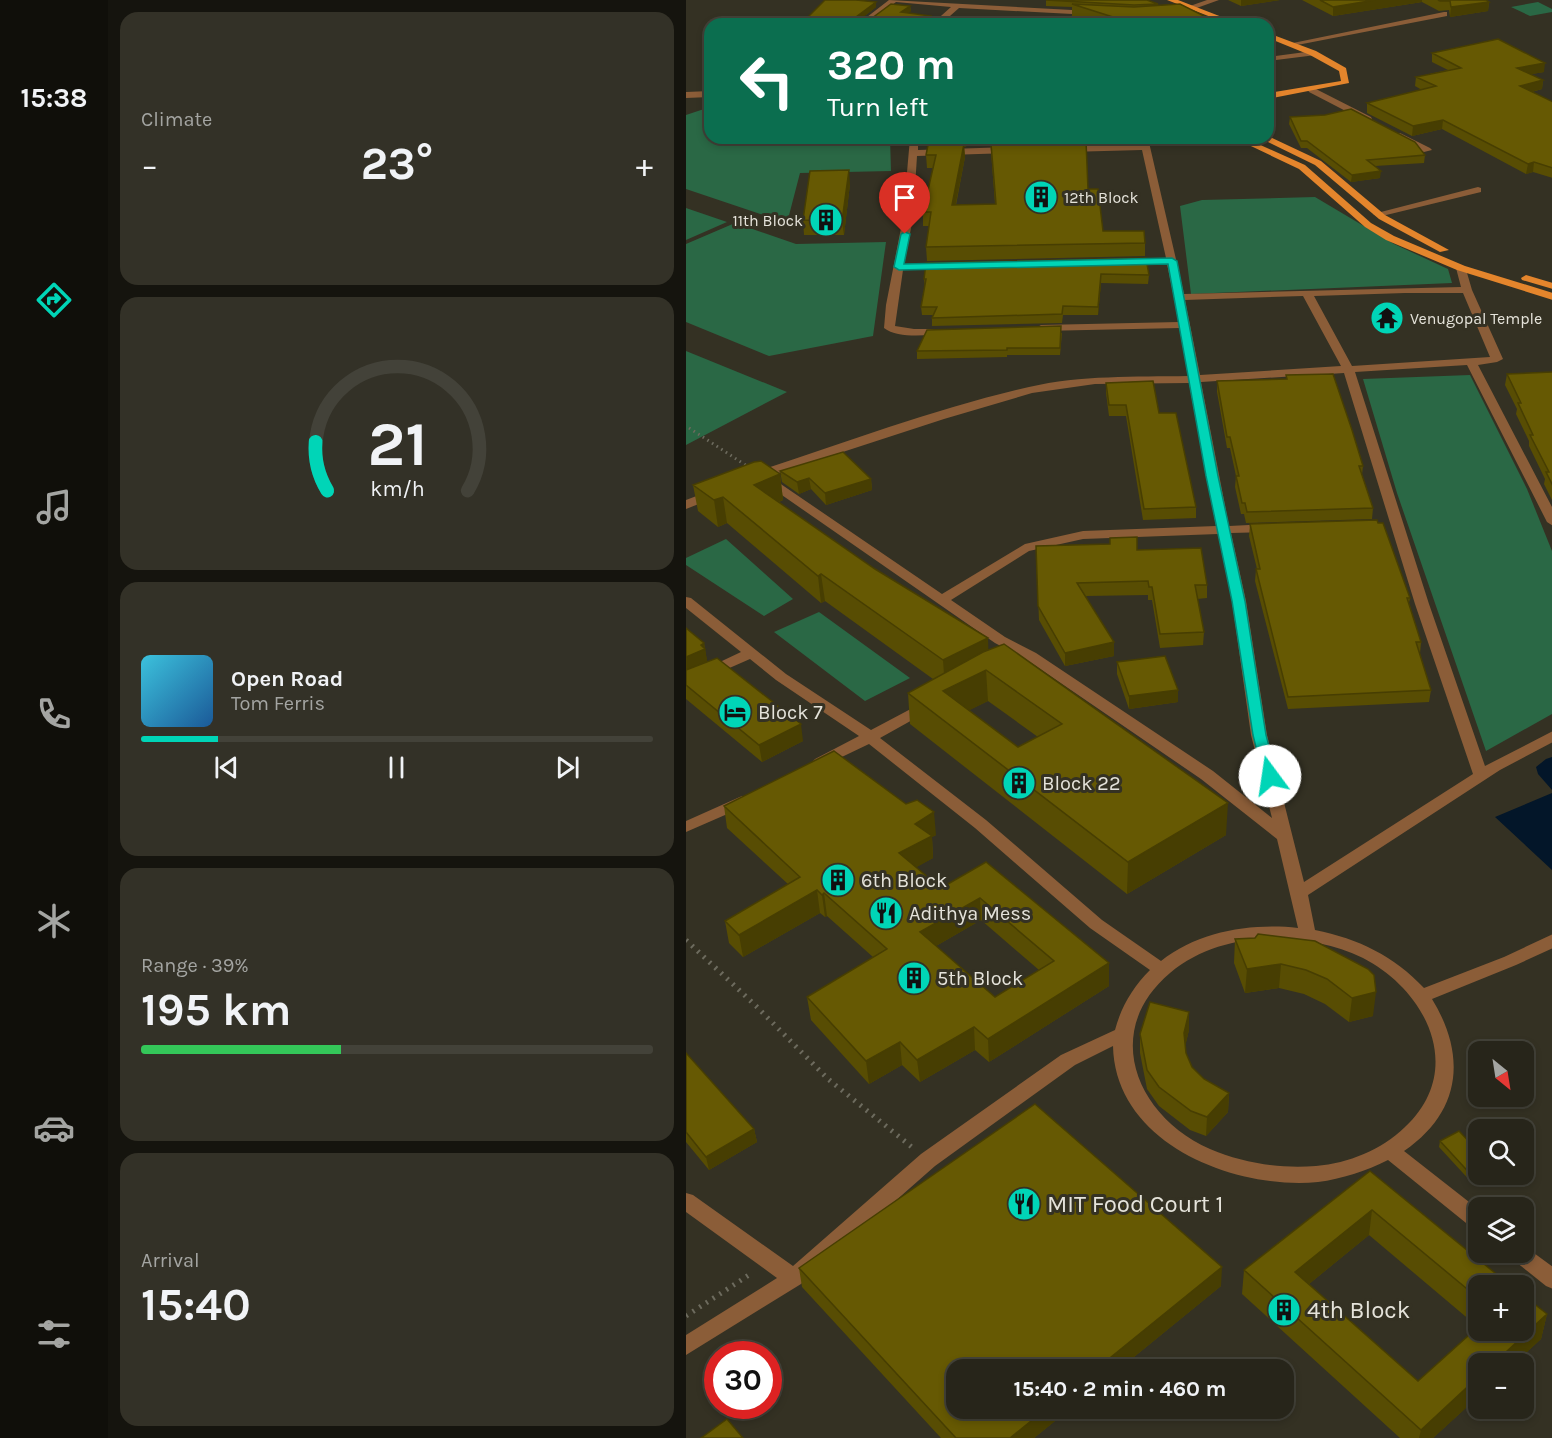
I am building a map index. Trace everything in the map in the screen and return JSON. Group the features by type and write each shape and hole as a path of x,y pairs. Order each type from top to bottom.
{"main road":[{"path":"1171,0 1219,18"},
{"path":"1274,38 1313,53 1343,70 1345,83 1274,95"},
{"path":"1274,143 1318,164 1378,214 1406,231 1452,254 1553,286"},
{"path":"1251,144 1302,167 1368,225 1383,233 1461,268 1553,297"}],"street":[{"path":"870,18 895,0 958,5 1006,13 1100,13"},
{"path":"1171,14 1215,0"},
{"path":"1070,4 1089,13"},
{"path":"943,18 958,5"},
{"path":"1292,44 1444,14"},
{"path":"1274,58 1313,53"},
{"path":"686,88 704,87"},
{"path":"1312,90 1375,123"},
{"path":"686,95 704,94"},
{"path":"1396,134 1427,150"},
{"path":"914,144 908,218 889,328 914,332 957,331"},
{"path":"1051,149 1118,144"},
{"path":"1145,144 1180,297 1239,601 1259,735 1299,893 1307,927 1306,934"},
{"path":"913,153 1017,150"},
{"path":"1378,214 1478,190"},
{"path":"1113,262 1172,261"},
{"path":"899,267 958,266"},
{"path":"755,477 940,416 1031,390 1095,381 1195,379 1471,362 1497,358 1467,291 1461,268"},
{"path":"1180,297 1467,291"},
{"path":"1307,293 1348,369 1392,525 1481,776"},
{"path":"1035,328 1185,325"},
{"path":"1471,362 1552,520"},
{"path":"755,477 1000,640 1031,656 1207,775 1285,837"},
{"path":"686,505 730,487"},
{"path":"942,600 1025,548 1083,535 1282,528"},
{"path":"686,601 780,677 870,737 994,836 1128,950 1161,969"},
{"path":"686,683 750,653"},
{"path":"1010,665 1031,656"},
{"path":"804,770 939,700"},
{"path":"1299,893 1481,776 1553,736"},
{"path":"686,828 753,795"},
{"path":"1266,932 1306,934 1342,943 1373,956 1400,974 1422,996 1434,1015 1444,1042 1445,1077 1439,1097 1412,1134 1389,1150 1352,1167 1304,1174 1254,1171 1209,1157 1169,1133 1141,1103 1126,1069 1123,1034 1128,1014 1137,996 1161,969 1194,948 1232,936 1266,932"},
{"path":"1422,996 1510,961 1553,940"},
{"path":"686,1346 794,1278 928,1160 1068,1060 1123,1034"},
{"path":"1389,1150 1468,1213"},
{"path":"686,1201 794,1278"},
{"path":"1532,1263 1553,1280"}],"path":[{"path":"689,428 755,477"},
{"path":"686,940 756,1006 828,1079 928,1160"},
{"path":"686,1316 770,1261"}],"green space":[{"path":"1538,2 1552,9 1552,12 1530,16 1511,7"},
{"path":"704,109 704,144 890,144 891,171 800,173 787,223 686,189 686,115"},
{"path":"1315,197 1394,244 1448,269 1452,283 1191,294 1180,206 1202,200"},
{"path":"686,208 727,222 686,240"},
{"path":"735,223 796,244 886,242 873,336 769,356 686,322 686,244"},
{"path":"686,351 787,392 686,445"},
{"path":"1470,375 1527,489 1552,551 1552,714 1486,751 1397,493 1363,379"},
{"path":"726,539 793,599 764,616 686,565 686,558"},
{"path":"819,612 910,678 865,701 774,632"}],"water":[{"path":"1553,757 1552,790 1538,774 1536,767 1546,759"},
{"path":"1552,793 1552,870 1495,817"}],"building":[{"path":"825,0 876,2 856,18 807,18"},
{"path":"1046,0 1147,0 1158,4 1134,5"},
{"path":"1320,0 1375,0 1333,7"},
{"path":"1438,0 1486,0 1489,2 1451,7 1450,1"},
{"path":"891,4 910,6 901,12 931,16 930,18 872,18"},
{"path":"1072,4 1134,7 1180,4 1208,18 1113,18"},
{"path":"1498,39 1545,63 1517,68 1543,80 1520,86 1553,102 1553,168 1534,162 1528,164 1443,120 1413,126 1367,103 1436,86 1416,77 1461,68 1432,53"},
{"path":"1351,109 1415,142 1425,155 1367,160 1381,171 1352,175 1307,141 1301,141 1290,117 1325,115"},
{"path":"964,144 952,205 996,204 991,144 1086,144 1088,189 1098,189 1103,231 1144,231 1145,243 926,247 931,212 923,212 936,155 926,155 928,145"},
{"name":"11th Block","path":"849,170 842,221 803,220 810,171"},
{"path":"1146,258 1149,275 1101,274 1098,307 1063,306 1062,314 932,318 937,307 921,307 926,279 924,279 926,263"},
{"path":"1061,326 1060,348 917,351 927,330"},
{"path":"1553,372 1553,486 1546,472 1549,472 1530,435 1533,435 1518,403 1521,403 1507,374"},
{"path":"1333,374 1363,466 1359,466 1373,508 1247,512 1245,503 1242,503 1236,476 1239,476 1230,437 1227,437 1217,381 1287,379 1286,375"},
{"path":"1153,381 1159,413 1176,413 1196,507 1144,509 1126,405 1109,405 1106,383"},
{"path":"843,452 871,479 825,493 809,478 797,482 780,471"},
{"path":"761,461 780,474 754,485 875,569 988,638 943,660 821,574 818,576 723,497 714,500 693,485"},
{"path":"1377,520 1378,523 1383,523 1410,598 1407,598 1421,642 1416,642 1431,690 1288,697 1256,569 1260,569 1250,524"},
{"path":"1137,537 1137,550 1201,548 1207,585 1195,585 1204,632 1160,634 1152,587 1149,587 1148,581 1077,583 1114,642 1065,653 1038,606 1036,546 1110,544 1110,538"},
{"path":"686,628 704,643 701,645 705,649 686,657"},
{"path":"1004,644 1228,803 1128,862 908,693 983,652","holes":["986,670 1062,724 1018,747 943,691"]},
{"path":"1165,656 1178,690 1129,696 1117,662"},
{"path":"717,658 801,724 759,745 686,685 686,670"},
{"path":"834,751 906,804 917,800 934,812 915,824 932,836 899,853 941,888 986,862 1109,963 988,1039 974,1027 917,1060 900,1042 866,1061 807,997 887,949 824,893 822,895 817,890 739,935 725,921 800,877 724,806","holes":["980,898 1054,961 995,997 920,932"]},
{"path":"1258,934 1315,941 1368,969 1374,975 1376,992 1352,998 1327,979 1306,970 1281,964 1247,969 1235,939 1255,938"},
{"path":"1150,1002 1189,1012 1184,1033 1186,1053 1192,1067 1204,1079 1229,1093 1207,1117 1191,1111 1159,1087 1147,1070 1140,1034"},
{"path":"686,1053 754,1129 706,1157 686,1132"},
{"name":"MIT Food Court 1","path":"1035,1104 1222,1267 1109,1359 946,1359 946,1419 1033,1419 1010,1438 956,1438 799,1268"},
{"path":"1459,1131 1468,1140 1468,1171 1440,1141"},
{"path":"1370,1171 1468,1251 1468,1263 1483,1263 1498,1275 1468,1275 1468,1290 1372,1210 1295,1272 1418,1381 1468,1336 1468,1341 1518,1341 1505,1353 1468,1353 1468,1386 1421,1430 1244,1270"},
{"path":"1534,1304 1547,1314 1534,1326"},
{"path":"727,1419 743,1438 701,1438"}],"place":[{"name":"12th Block","path":"1041,197"},
{"name":"11th Block","path":"826,220"},
{"name":"Venugopal Temple","path":"1387,318"},
{"name":"Block 7","path":"735,712"},
{"name":"Block 22","path":"1019,783"},
{"name":"6th Block","path":"838,880"},
{"name":"Adithya Mess","path":"886,913"},
{"name":"5th Block","path":"914,978"},
{"name":"MIT Food Court 1","path":"1024,1204"},
{"name":"4th Block","path":"1284,1310"}],"route":[{"path":"905,234 899,267 1172,261 1212,476 1239,601 1259,735 1270,776"}]}
